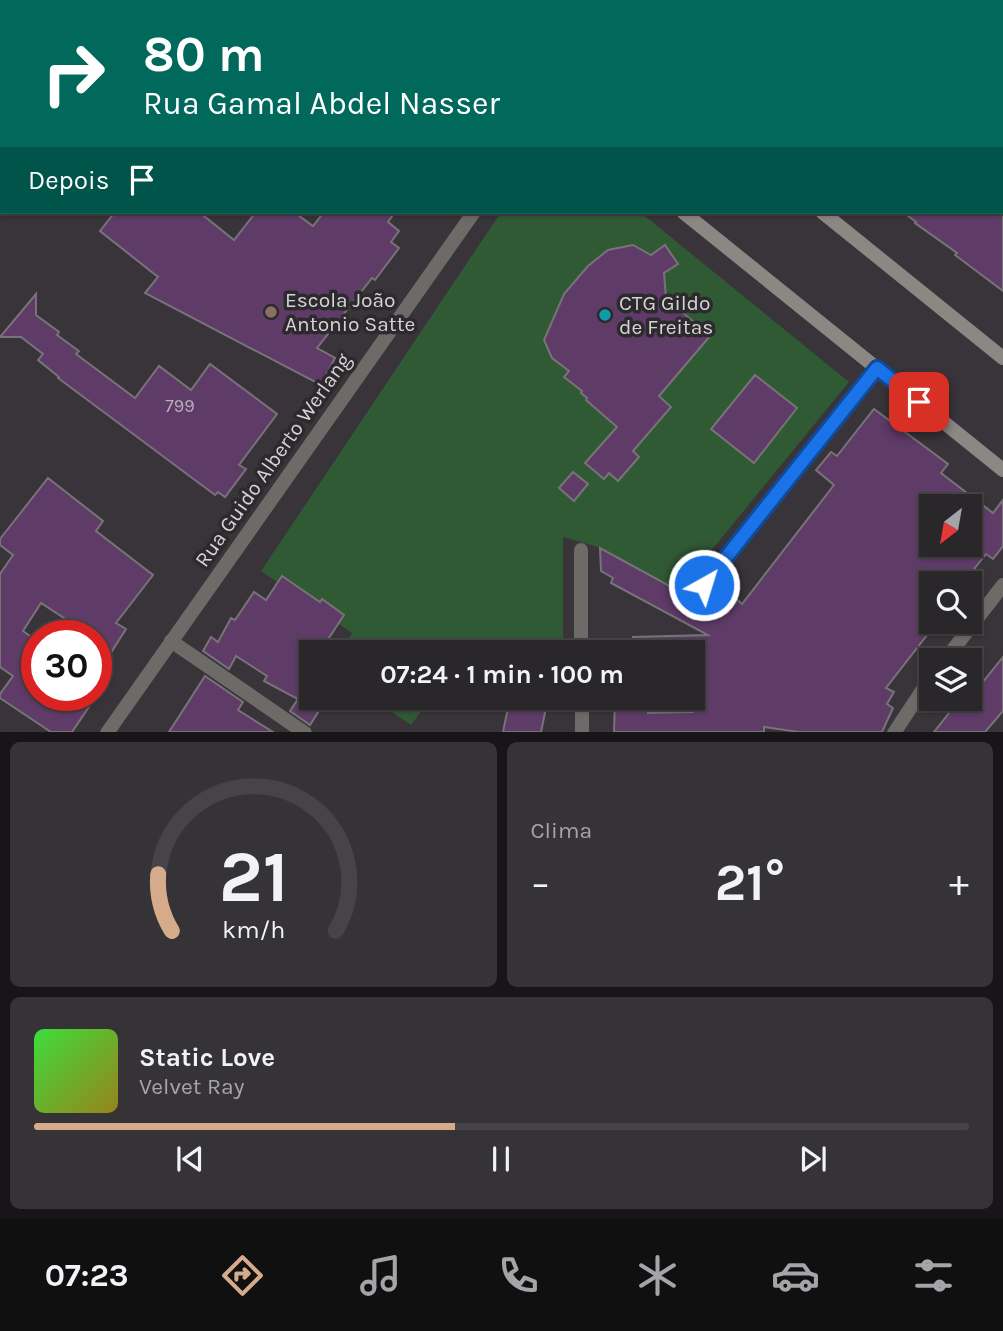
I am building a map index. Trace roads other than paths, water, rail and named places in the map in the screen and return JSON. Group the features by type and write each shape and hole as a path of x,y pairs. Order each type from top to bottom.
{"street":[{"name":"Rua Guido Alberto Werlang","path":"108,732 473,214"},
{"path":"685,214 1003,470"},
{"path":"824,214 1003,358"},
{"path":"704,585 877,368"},
{"path":"581,550 582,640"},
{"path":"954,648 1003,585"},
{"path":"171,641 304,732"},
{"path":"895,732 919,695"},
{"path":"582,710 582,732"}],"place":[{"name":"Escola João Antonio Satte","path":"271,312"},
{"name":"CTG Gildo de Freitas","path":"605,315"}]}
